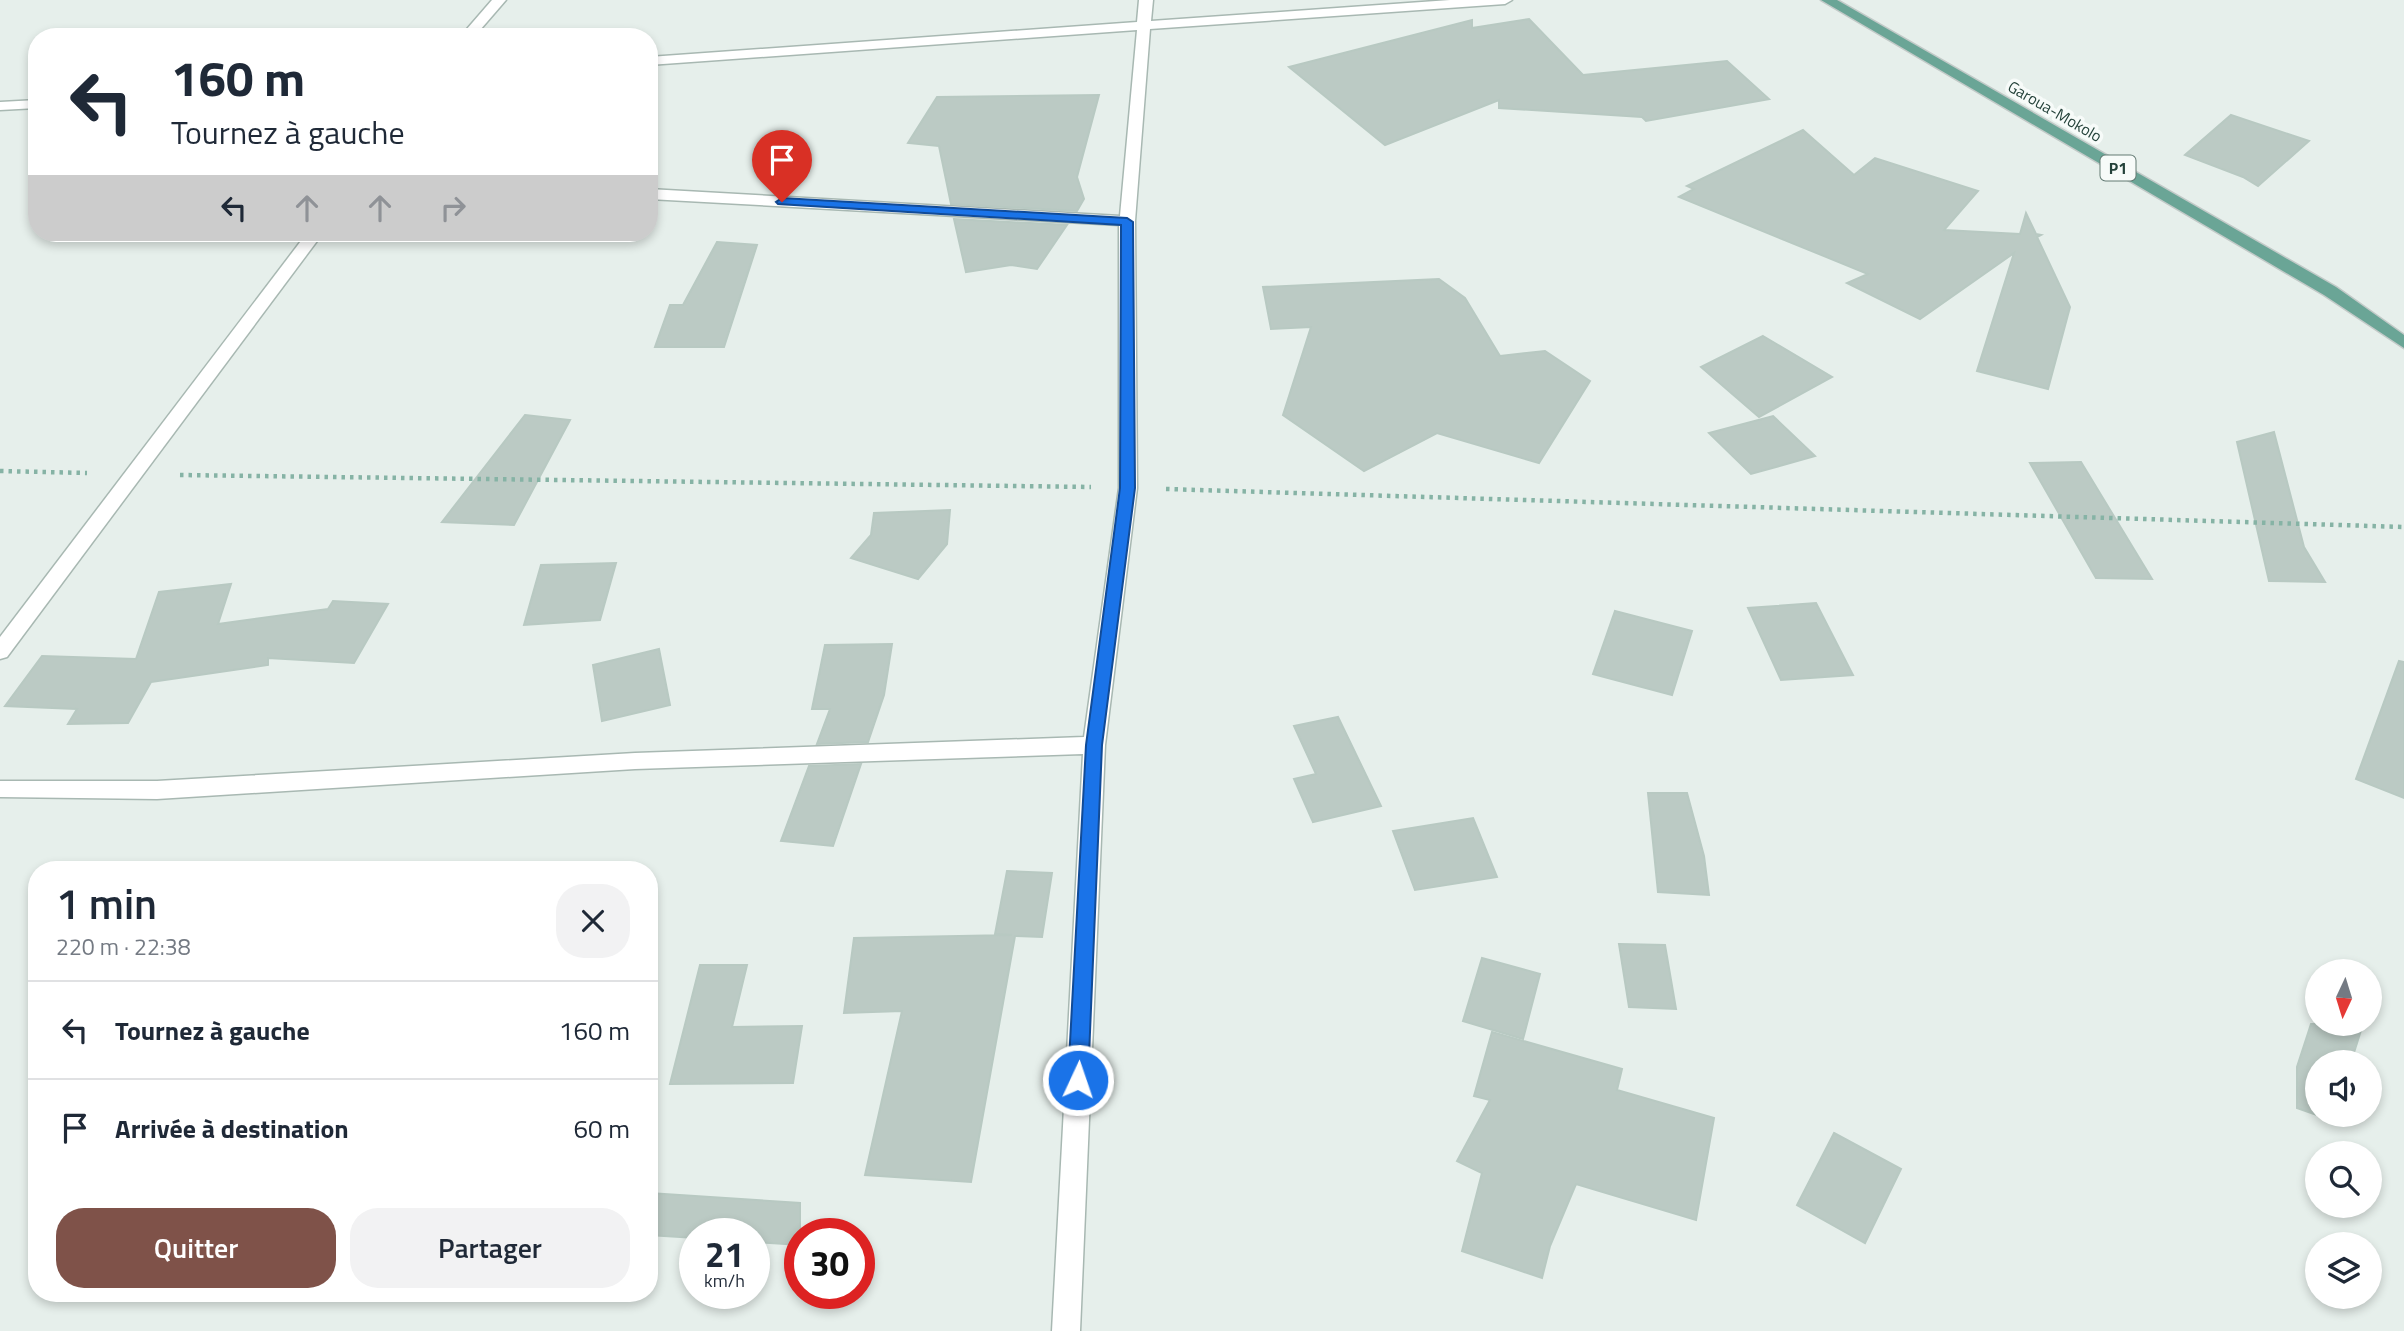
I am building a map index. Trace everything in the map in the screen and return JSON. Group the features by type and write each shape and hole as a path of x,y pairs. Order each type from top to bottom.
{"main road":[{"name":"Garoua-Mokolo","path":"1828,0 2330,291 2404,344"}],"street":[{"path":"475,28 499,0"},
{"path":"1066,1331 1094,745 1128,488 1127,222 1146,26 1146,0"},
{"path":"658,60 1505,0"},
{"path":"0,106 28,104"},
{"path":"658,195 1127,222"},
{"path":"0,652 308,242"},
{"path":"0,789 157,790 635,761 1094,745"}],"path":[{"path":"0,471 1128,488 2404,527"}],"building":[{"path":"1529,19 1583,75 1727,61 1769,99 1646,121 1642,117 1499,108 1499,100 1385,145 1289,67 1472,20 1472,28"},
{"path":"1099,95 1077,177 1084,199 1077,211 951,204 939,146 908,143 937,97"},
{"path":"2231,115 2309,141 2258,186 2243,177 2185,155"},
{"path":"1803,130 1854,175 1875,158 1978,191 1944,230 2020,234 2026,213 2036,234 2041,235 2037,237 2070,307 2048,389 1977,371 2014,253 1920,319 1847,283 1868,274 1679,197 1694,189 1687,186"},
{"path":"954,219 1067,225 1037,269 1011,265 966,272"},
{"path":"717,242 757,245 724,347 655,347 670,305 683,305"},
{"path":"1439,279 1465,298 1500,356 1545,351 1590,381 1539,463 1437,433 1364,471 1283,415 1311,327 1271,329 1263,287"},
{"path":"1763,336 1832,377 1759,417 1701,367"},
{"path":"525,415 570,420 514,525 442,522"},
{"path":"1773,416 1815,456 1751,474 1709,433"},
{"path":"2274,432 2304,547 2325,582 2269,581 2237,442"},
{"path":"2081,462 2152,579 2096,578 2030,463"},
{"path":"950,510 947,544 918,579 851,558 871,535 874,513"},
{"path":"616,563 600,620 524,625 541,565"},
{"path":"231,584 218,624 328,609 333,601 388,604 354,663 268,658 268,665 151,682 128,723 68,724 77,709 5,706 42,656 136,659 159,592"},
{"path":"1816,603 1853,675 1781,680 1748,608"},
{"path":"1615,611 1692,631 1672,695 1593,674"},
{"path":"892,644 884,695 868,742 817,744 830,709 812,709 825,645"},
{"path":"659,649 670,705 602,721 593,665"},
{"path":"2399,661 2404,662 2404,798 2356,779"},
{"path":"1338,717 1381,806 1313,822 1294,779 1316,774 1294,726"},
{"path":"861,764 833,846 781,841 809,766"},
{"path":"1648,793 1687,793 1704,856 1709,895 1658,892"},
{"path":"1473,818 1497,877 1415,890 1393,831"},
{"path":"1007,871 1052,873 1042,937 1015,936 971,1182 865,1175 902,1011 844,1013 854,938 1012,935 995,934"},
{"path":"1619,944 1665,945 1676,1009 1629,1007"},
{"path":"1482,958 1540,974 1523,1039 1463,1021"},
{"path":"700,965 747,965 732,1027 802,1026 793,1083 670,1084"},
{"path":"1492,1032 1622,1069 1617,1090 1714,1118 1696,1220 1576,1184 1550,1246 1542,1278 1462,1251 1482,1173 1457,1161 1490,1100 1474,1096"},
{"path":"2307,1036 2359,1036 2355,1050 2305,1050 2305,1111 2297,1108 2297,1067"},
{"path":"1834,1133 1901,1169 1865,1243 1797,1205"},
{"path":"658,1194 800,1203 800,1218 784,1218 784,1244 770,1243 770,1218 679,1218 679,1237 658,1236"}],"route":[{"path":"782,202 1127,222 1128,488 1094,745 1078,1080"}]}
